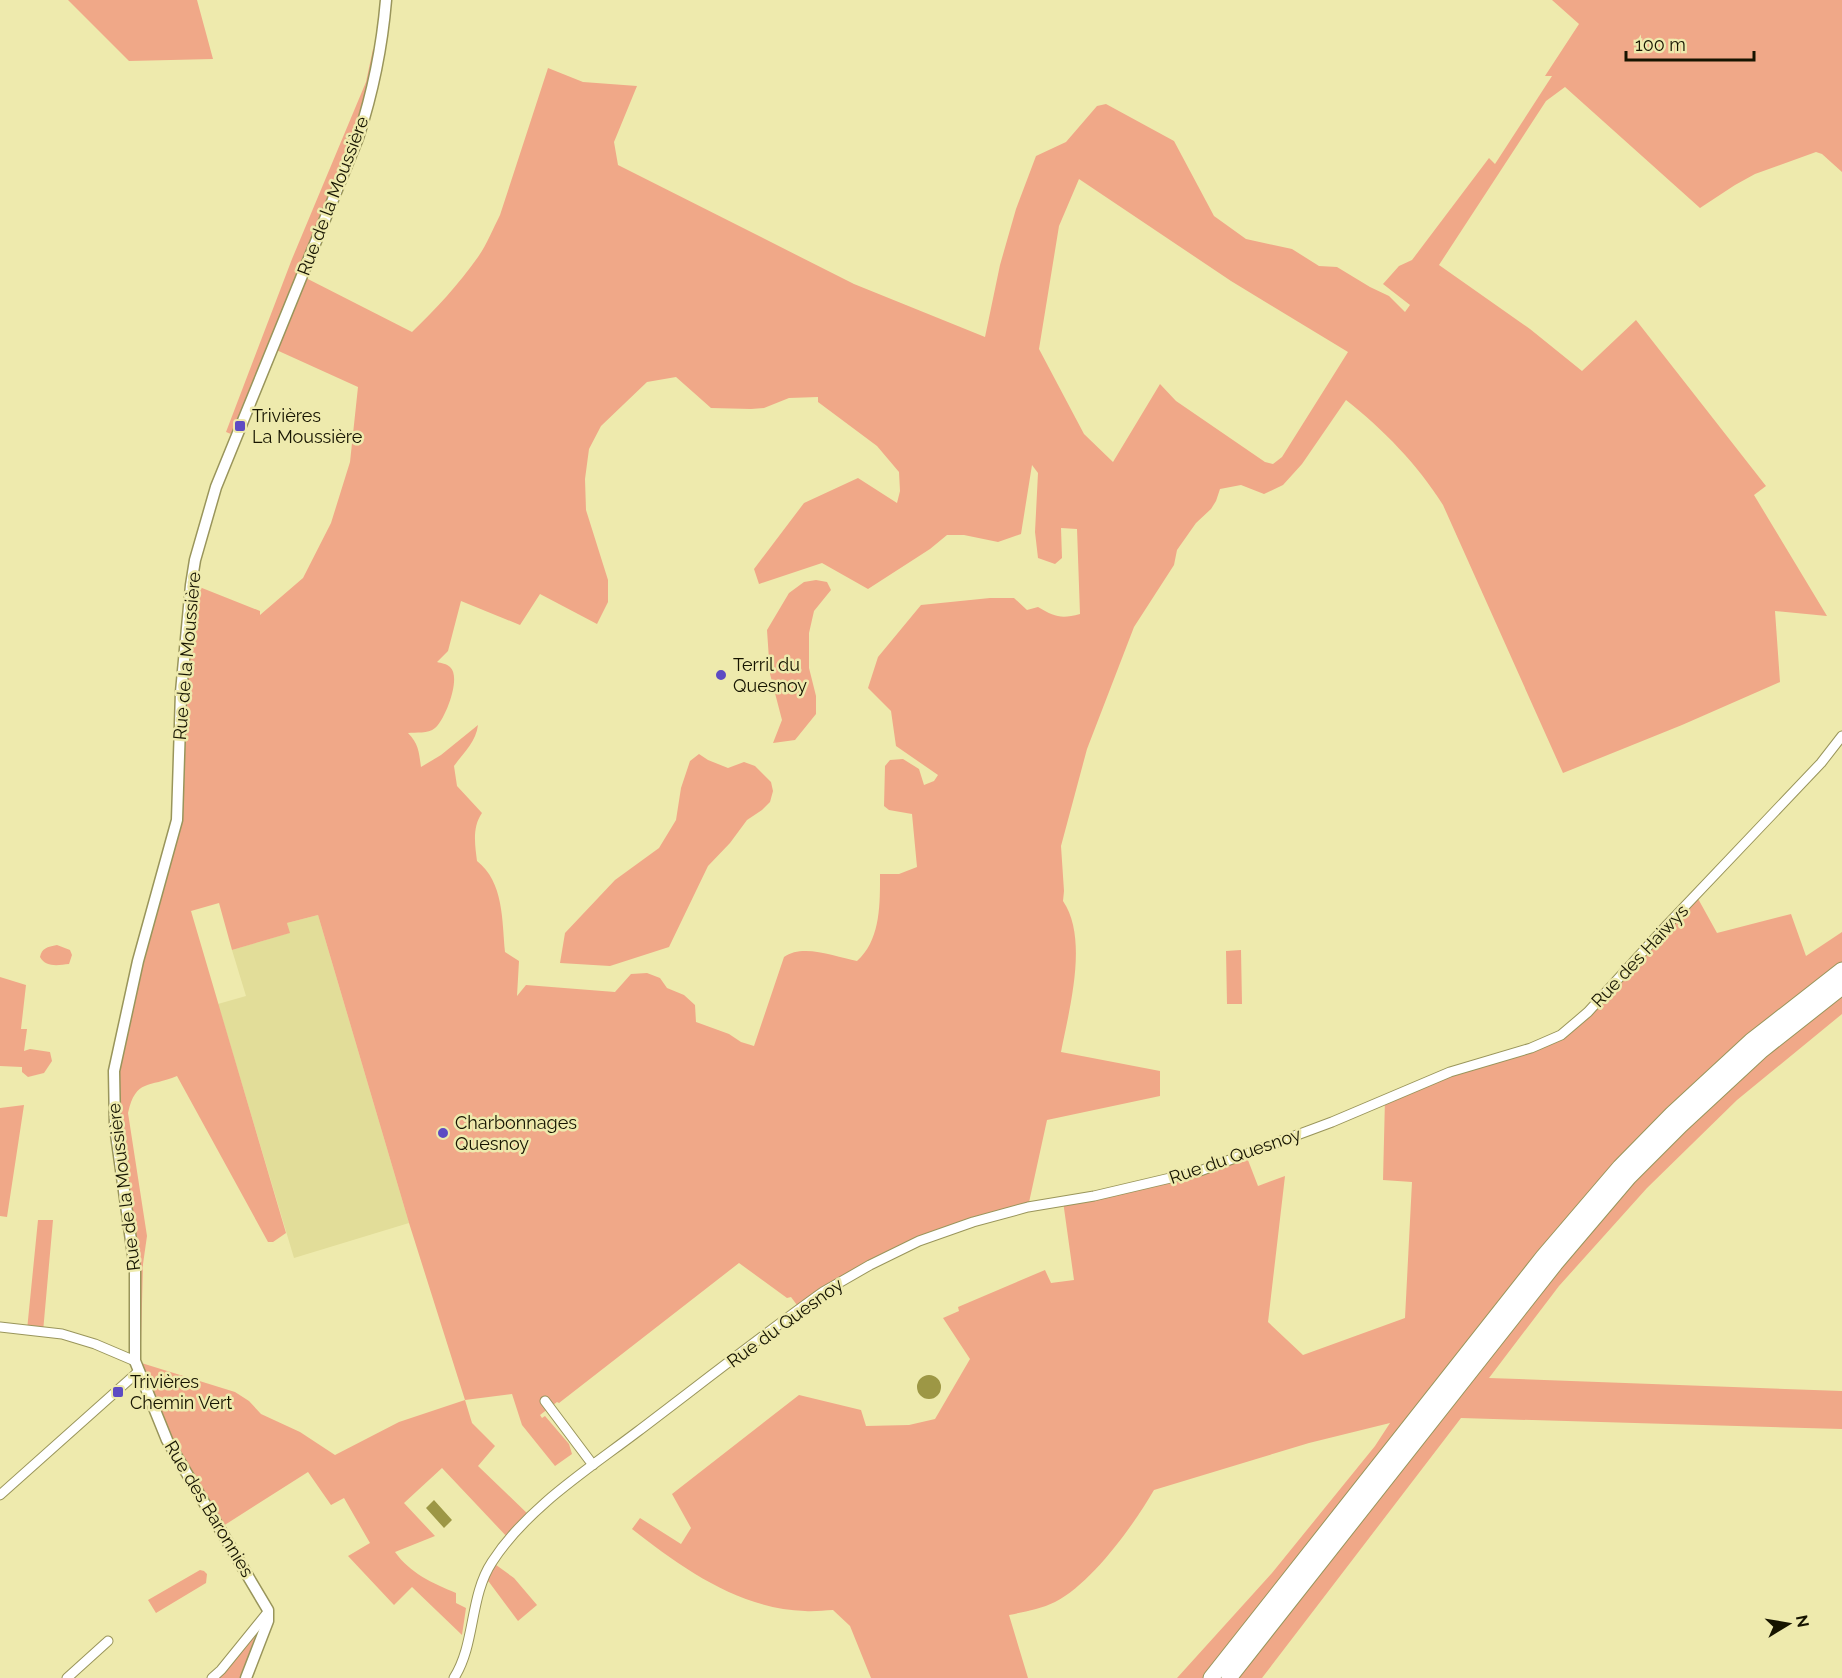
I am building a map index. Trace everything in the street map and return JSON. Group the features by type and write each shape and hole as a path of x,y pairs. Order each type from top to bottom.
{"highway":[{"path":"1211,1678 1543,1257 1620,1167 1679,1107 1751,1041 1842,970"},
{"path":"1229,1678 1556,1264 1629,1177 1762,1050 1842,987"}],"street":[{"name":"Rue de la Moussière","path":"134,1337 135,1269 115,1127 114,1071 138,961 177,820 181,692 193,572 216,487 358,138 369,105 381,49 386,0"},
{"name":"Rue des Haiwys","path":"1385,1099 1450,1072 1548,1041 1574,1026 1821,763 1842,736"},
{"name":"Rue du Quesnoy","path":"454,1678 465,1656 480,1588 492,1562 509,1539 553,1495 823,1292 919,1241 1004,1212 1149,1184 1200,1171 1332,1122 1385,1099"},
{"path":"0,1327 62,1334 94,1344 137,1366 0,1495"},
{"name":"Rue des Baronnies","path":"134,1337 137,1366 167,1440 268,1612"},
{"path":"545,1401 593,1465"},
{"path":"212,1678 268,1612"},
{"path":"246,1678 268,1621 268,1612"},
{"path":"67,1678 108,1641"}],"shaded area":[{"path":"68,0 197,0 213,59 129,61"},
{"path":"1552,0 1842,0 1842,172 1822,154 1816,152 1755,174 1700,208 1565,87 1546,101 1439,265 1530,329 1582,371 1636,320 1766,486 1754,495 1827,616 1775,611 1780,682 1563,773 1443,505 1399,448 1346,400 1302,464 1283,485 1264,494 1241,485 1220,489 1211,509 1196,523 1177,550 1174,565 1134,627 1087,749 1061,846 1063,901 1071,917 1076,954 1072,996 1061,1052 1160,1071 1160,1096 1047,1120 1028,1207 919,1241 800,1309 791,1297 787,1298 739,1263 559,1403 557,1402 540,1415 542,1418 545,1416 569,1444 572,1454 555,1466 522,1425 512,1394 465,1400 409,1223 318,915 287,923 290,933 232,950 219,903 191,911 286,1233 273,1242 268,1242 177,1076 140,1089 131,1102 128,1113 147,1236 143,1264 141,1343 134,1342 135,1269 114,1099 138,961 173,838 181,714 197,586 260,611 260,615 303,578 331,523 350,462 358,387 272,348 236,436 226,432 292,259 366,82 373,49 382,49 377,76 302,276 412,332 455,287 487,242 500,215 548,68 583,82 637,86 614,142 618,165 854,284 985,337 1000,265 1016,209 1036,156 1066,142 1097,106 1106,104 1174,141 1214,216 1246,239 1292,249 1319,266 1337,267 1389,296 1405,312 1410,305 1383,284 1399,266 1412,260 1489,158 1495,164 1552,76 1545,76 1579,24","holes":["1079,179 1231,281 1348,352 1282,457 1273,464 1265,462 1176,401 1160,384 1113,462 1084,434 1039,349 1059,226","676,377 711,408 764,408 789,398 818,397 818,402 877,446 899,472 900,491 897,503 858,478 804,503 754,569 759,584 822,563 868,589 930,549 947,535 964,535 998,542 1021,534 1032,465 1038,473 1035,532 1038,558 1055,564 1062,558 1061,528 1077,529 1080,614 1063,617 1038,607 1027,610 1014,598 990,598 921,605 878,657 868,688 891,711 896,746 938,775 934,781 924,785 919,769 903,759 890,760 885,766 884,806 889,810 912,814 917,867 899,874 880,874 879,909 875,932 871,943 857,961 810,951 800,951 784,957 754,1046 696,1022 695,1005 684,995 667,988 660,978 647,973 631,974 615,992 526,985 517,996 519,961 505,952 502,915 497,891 486,870 477,861 475,830 482,813 457,786 454,766 472,742 478,725 441,755 421,767 416,745 408,733 432,730 439,723 447,708 453,689 453,672 449,666 437,662 448,651 461,601 520,625 540,594 597,624 608,602 608,580 586,510 585,479 589,449 601,426 647,382"]},
{"path":"816,580 827,582 831,590 814,611 809,633 809,668 816,696 816,714 795,740 773,743 782,720 770,674 767,630 789,593 804,582"},
{"path":"699,754 728,768 744,762 755,766 771,782 773,791 770,802 747,820 730,843 708,866 669,947 610,966 560,963 565,933 615,880 659,848 676,820 681,788 690,761"},
{"path":"1696,895 1717,933 1791,914 1806,956 1842,932 1842,965 1747,1039 1205,1678 1177,1678 1272,1573 1375,1446 1390,1423 1309,1443 1154,1490 1123,1536 1083,1582 1055,1602 1009,1615 1028,1678 871,1678 850,1626 833,1610 781,1609 734,1594 691,1572 632,1529 640,1518 681,1544 691,1528 672,1494 799,1395 861,1410 866,1426 909,1425 935,1419 970,1359 943,1318 959,1311 958,1307 1045,1270 1051,1283 1074,1280 1063,1201 1246,1155 1258,1186 1285,1176 1268,1322 1303,1355 1405,1318 1412,1182 1383,1180 1385,1099 1561,1035"},
{"path":"318,915 409,1223 294,1258 218,1004 246,996 232,950 289,933 287,923"},
{"path":"57,945 70,950 72,955 69,964 49,964 40,957 46,948"},
{"path":"1241,950 1242,1004 1227,1004 1226,951"},
{"path":"0,977 26,985 21,1029 27,1029 24,1051 30,1049 50,1052 52,1061 44,1073 28,1077 22,1072 22,1067 0,1066"},
{"path":"1842,994 1842,1014 1737,1100 1647,1188 1559,1286 1489,1378 1842,1391 1842,1429 1461,1418 1262,1678 1237,1678 1473,1376 1631,1183 1761,1057"},
{"path":"24,1105 7,1217 0,1216 0,1108"},
{"path":"38,1220 53,1220 43,1332 27,1330"},
{"path":"135,1361 235,1392 249,1401 261,1414 300,1432 335,1455 399,1422 465,1400 472,1423 495,1446 478,1466 531,1517 509,1539 442,1468 404,1503 435,1536 395,1552 415,1572 456,1593 456,1603 466,1608 462,1635 412,1587 394,1605 348,1556 370,1543 344,1498 331,1505 308,1472 220,1528 167,1440"},
{"path":"929,1375 937,1379 941,1387 937,1395 929,1399 921,1395 917,1387 921,1379"},
{"path":"434,1500 452,1520 444,1528 426,1508"},
{"path":"492,1562 514,1578 537,1605 518,1621 489,1582 484,1579"},
{"path":"200,1570 207,1574 206,1583 156,1613 148,1600"},
{"path":"257,1631 241,1678 212,1678"}],"place":[{"name":"Trivières La Moussière","path":"240,426"},
{"name":"Terril du Quesnoy","path":"721,675"},
{"name":"Charbonnages Quesnoy","path":"443,1133"},
{"name":"Trivières Chemin Vert","path":"118,1392"}]}
